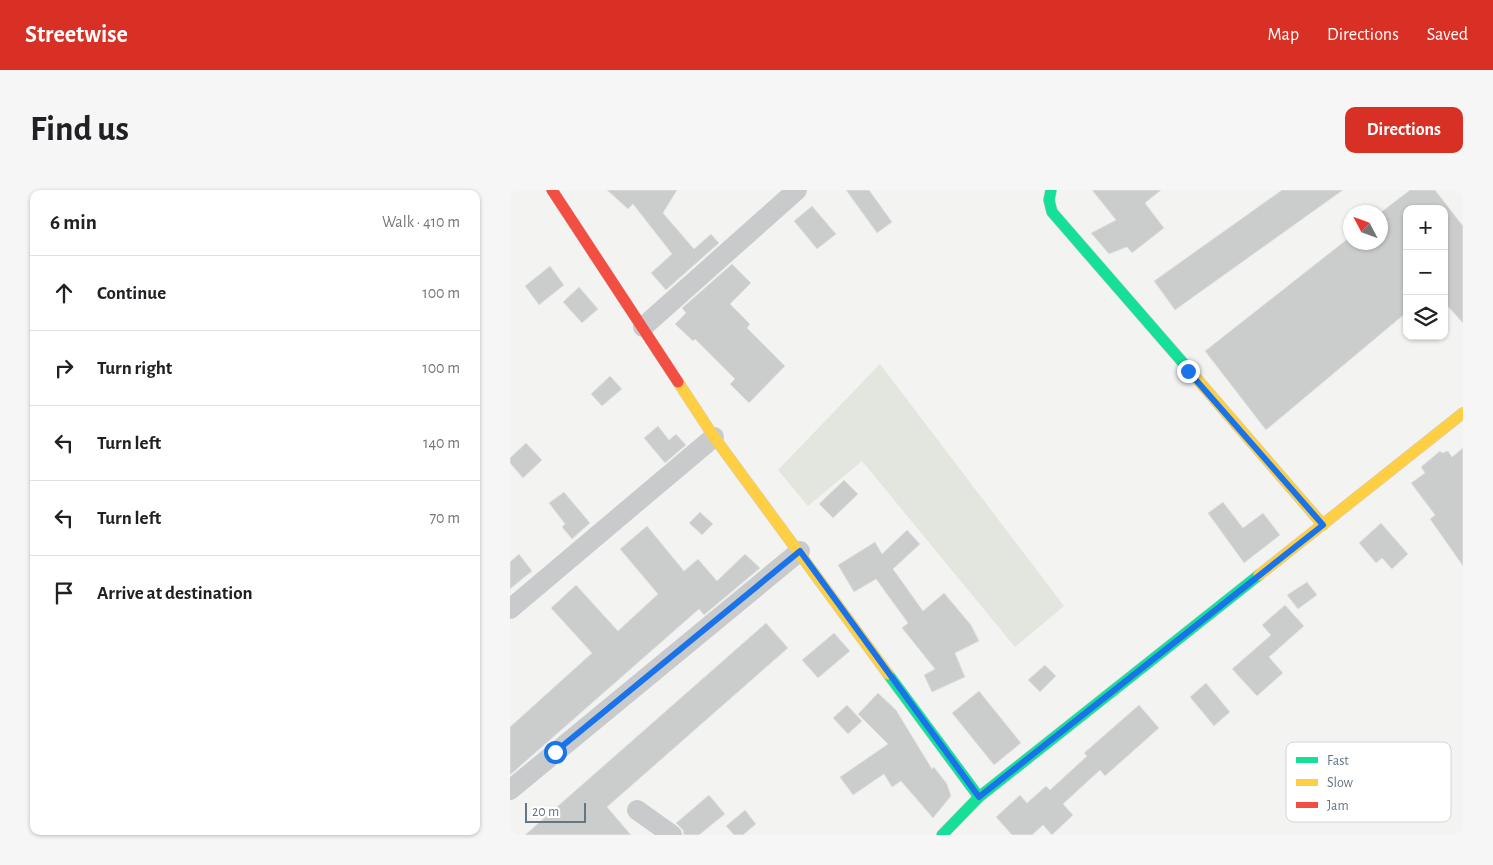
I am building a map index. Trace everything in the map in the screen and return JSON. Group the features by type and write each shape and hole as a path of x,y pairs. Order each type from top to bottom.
{"street":[{"path":"552,190 714,437 800,551 979,797"},
{"path":"643,327 798,190"},
{"path":"1051,190 1049,200 1052,212 1323,525"},
{"path":"942,835 979,797 1463,413"},
{"path":"510,609 714,437"},
{"path":"510,790 800,551"},
{"path":"637,810 672,835"}],"shaded area":[{"path":"880,364 1064,606 1015,647 862,461 808,506 778,470"}],"building":[{"path":"607,190 677,190 663,213 694,249 711,234 719,243 666,290 651,273 672,254 633,204 628,209"},
{"path":"846,190 869,190 892,222 877,233"},
{"path":"1092,190 1161,190 1145,203 1164,228 1132,253 1127,247 1109,254 1091,233 1116,220"},
{"path":"1282,190 1343,190 1175,310 1154,281"},
{"path":"1410,190 1435,190 1447,205 1403,205 1403,315 1266,430 1205,351 1343,243 1343,250 1388,250 1388,207"},
{"path":"812,206 836,234 817,249 794,221"},
{"path":"1448,207 1463,226 1463,323 1448,306"},
{"path":"732,264 751,283 730,304 750,324 747,328 785,366 749,403 730,384 735,379 695,339 693,341 675,324 686,313 682,308"},
{"path":"550,266 564,285 539,305 525,286"},
{"path":"579,287 598,309 582,323 563,302"},
{"path":"610,376 622,389 602,406 591,394"},
{"path":"658,426 669,440 676,434 686,445 665,463 644,438"},
{"path":"526,443 542,460 523,478 510,463 510,458"},
{"path":"1463,448 1463,566 1430,519 1435,515 1411,483 1425,473 1421,467 1440,451 1442,453 1448,451 1452,457"},
{"path":"844,480 858,494 833,518 819,504"},
{"path":"564,492 590,523 572,539 562,527 565,524 549,503"},
{"path":"1223,502 1243,528 1263,513 1280,535 1244,563 1208,513"},
{"path":"700,512 713,524 702,535 689,523"},
{"path":"1381,523 1408,554 1392,569 1382,558 1376,563 1359,543"},
{"path":"647,526 684,571 698,559 717,581 745,554 760,568 704,615 699,609 510,775 510,727 592,653 551,608 576,585 618,631 658,594 620,549"},
{"path":"907,530 920,544 893,569 923,611 944,593 971,625 979,641 955,653 965,677 932,692 924,675 935,669 902,628 908,623 876,579 854,592 838,565 875,542 882,554"},
{"path":"519,554 532,571 510,589 510,562"},
{"path":"1307,582 1317,595 1298,609 1287,595"},
{"path":"1285,605 1304,626 1269,657 1283,673 1257,696 1232,669 1271,635 1262,625"},
{"path":"766,623 788,648 607,807 631,835 525,835"},
{"path":"834,633 850,651 818,678 802,660"},
{"path":"1045,665 1056,676 1040,692 1028,680"},
{"path":"1206,683 1230,712 1214,726 1190,697"},
{"path":"979,691 1021,743 994,765 952,713"},
{"path":"878,693 896,710 932,769 934,767 947,784 951,796 933,818 901,781 892,787 884,774 853,795 840,777 888,744 858,714"},
{"path":"847,705 862,721 848,734 833,718"},
{"path":"1139,705 1159,728 1105,776 1100,770 1063,804 1073,815 1052,835 1043,825 1032,835 1012,835 996,817 1020,795 1027,803 1046,786 1050,790 1087,756 1084,753"},
{"path":"709,795 725,814 699,835 684,835 683,830 676,823"},
{"path":"745,810 756,824 743,835 734,835 726,826"}],"traffic: fast":[{"path":"1051,190 1049,200 1052,212 1191,372"},
{"path":"942,835 979,797 1259,575"},
{"path":"888,674 979,797"}],"traffic: slow":[{"path":"1191,372 1323,525"},
{"path":"678,382 714,437 888,674"},
{"path":"1259,575 1463,413"}],"traffic: jam":[{"path":"552,190 678,382"}],"route":[{"path":"555,752 800,551 979,797 1323,525 1188,371"}]}
